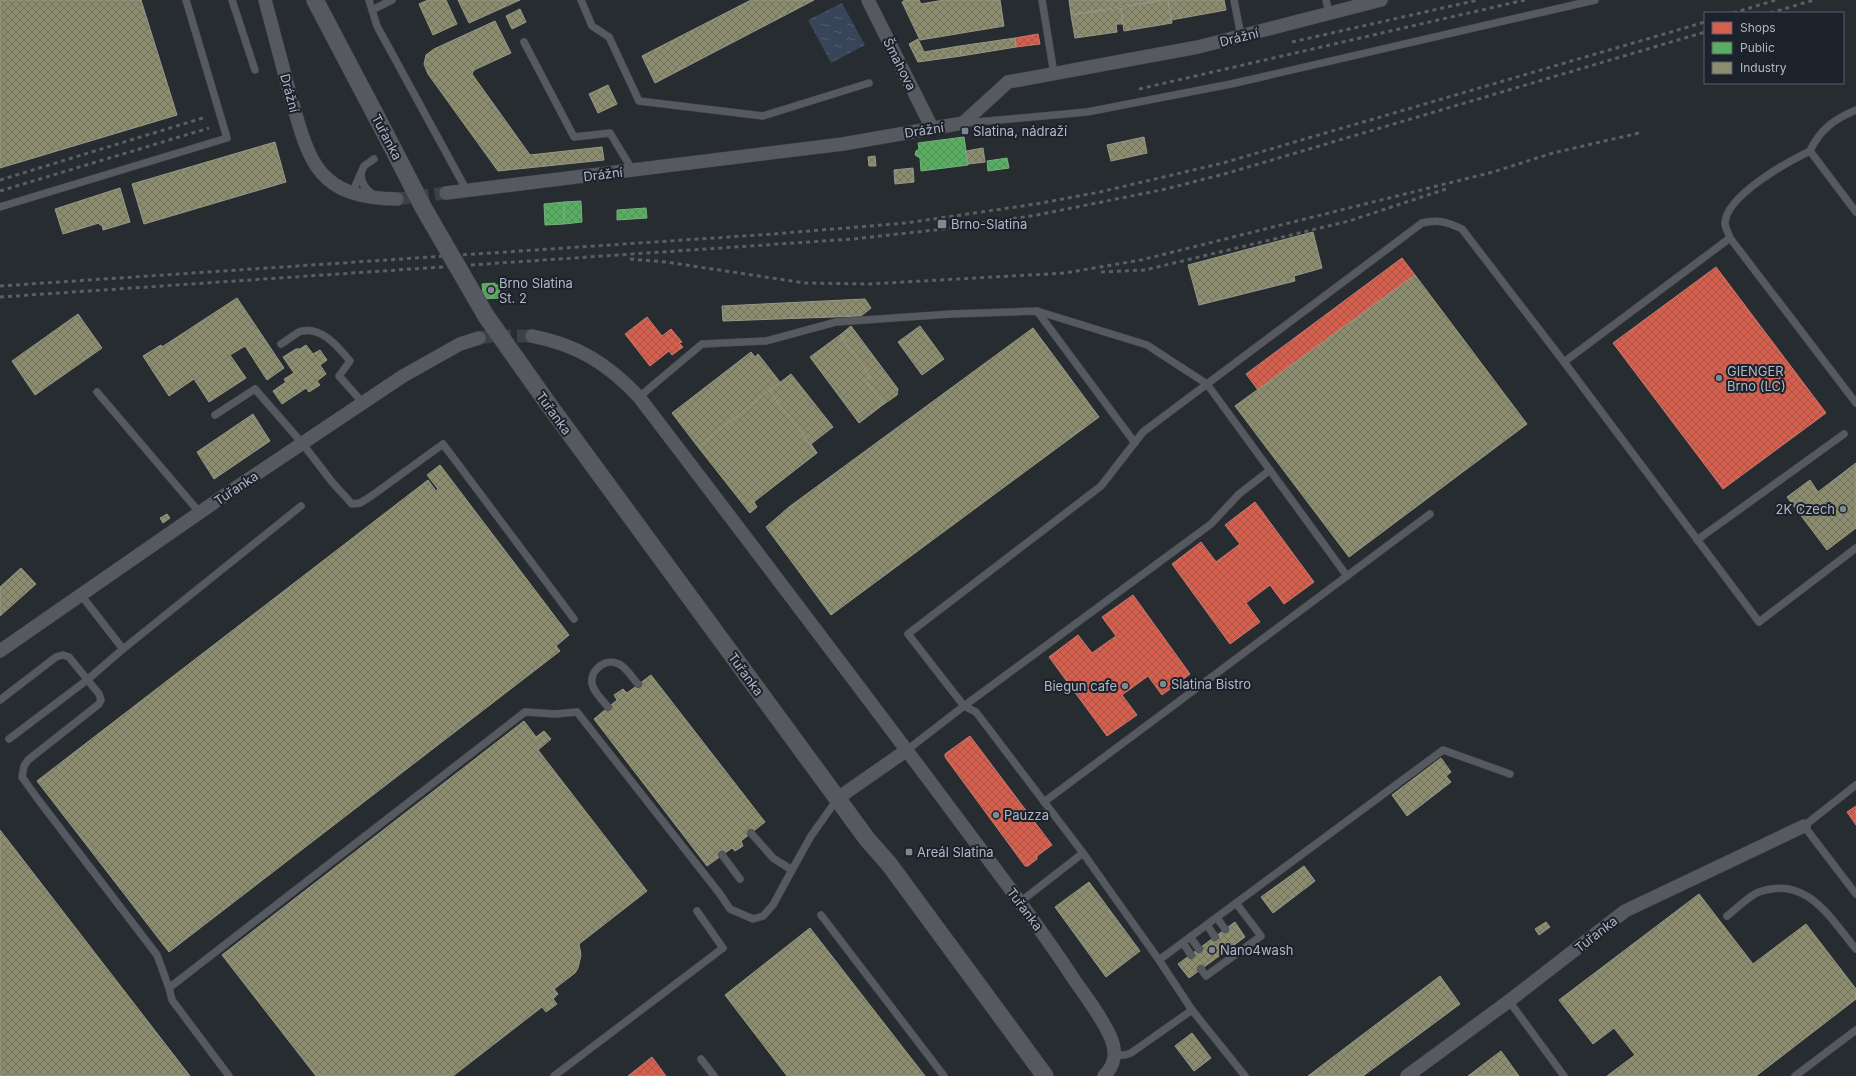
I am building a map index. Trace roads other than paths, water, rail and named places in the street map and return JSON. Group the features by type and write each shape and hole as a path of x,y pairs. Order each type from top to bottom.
{"street":[{"name":"Drážní","path":"265,0 299,126 310,157 317,168 329,180 352,193 379,198 396,199"},
{"name":"Tuřanka","path":"315,0 423,207 486,316 549,406 1045,1076"},
{"name":"Šmahova","path":"868,0 932,128"},
{"name":"Drážní","path":"446,193 844,144 963,123 1008,82 1198,47 1381,0"},
{"name":"Tuřanka","path":"532,336 570,346 595,359 620,377 640,397 907,750 1053,947 1103,1022 1111,1039 1115,1055"},
{"name":"Tuřanka","path":"0,651 302,443 363,403 436,356 460,344 479,338"},
{"path":"838,798 907,750"},
{"name":"Tuřanka","path":"1407,1076 1509,1001 1625,911 1804,826"},
{"path":"1104,1076 1113,1066 1115,1055"}],"lane":[{"path":"0,207 227,138 186,0"},
{"path":"232,0 255,70"},
{"path":"369,0 377,26 467,191"},
{"path":"372,10 392,0"},
{"path":"581,0 592,26 609,37 639,101 763,116 869,83"},
{"path":"1042,0 1054,74"},
{"path":"1234,0 1241,36"},
{"path":"1326,0 1329,13"},
{"path":"963,123 1087,112 1239,82 1595,0"},
{"path":"524,42 574,137 610,133 633,171"},
{"path":"1856,110 1840,117 1825,127 1815,139 1810,151 1782,164 1743,195 1729,210 1725,224 1730,238 1856,403"},
{"path":"1810,151 1856,212"},
{"path":"352,193 361,172 369,162 374,159"},
{"path":"361,172 361,181 364,186 379,198"},
{"path":"1245,1076 1192,1010 1159,960 1083,853 976,712 964,706 908,634 1100,486 1143,432 1422,223 1435,220 1447,222 1462,229 1759,622 1856,548"},
{"path":"1564,362 1730,238"},
{"path":"1037,311 1135,443"},
{"path":"640,397 702,344 766,341 836,322 951,314 1037,311 1147,345 1207,384 1347,576"},
{"path":"281,344 302,331 319,333 336,344 350,361 339,376 363,403"},
{"path":"215,415 255,389 352,504 360,503 370,497 443,444 574,619"},
{"path":"97,392 200,513"},
{"path":"1697,540 1844,434"},
{"path":"907,750 964,706 1211,524 1239,494 1270,470"},
{"path":"9,739 87,680 123,649 301,506"},
{"path":"1044,802 1430,514"},
{"path":"81,595 123,649"},
{"path":"0,700 56,657 63,655 69,657 99,694 101,700 99,704 28,760 24,766 22,777 157,955 172,1000 229,1076"},
{"path":"608,707 593,686 593,677 600,665 611,662 621,665 638,684"},
{"path":"169,988 525,712 556,714 577,712 720,894 730,909 753,919 763,916 773,905 812,836 838,798"},
{"path":"1159,960 1443,750 1510,774"},
{"path":"1856,785 1804,826 1856,894"},
{"path":"752,833 773,858 792,870"},
{"path":"1020,902 1083,853"},
{"path":"722,855 740,879"},
{"path":"1727,916 1758,892 1788,887 1816,901 1856,950"},
{"path":"1201,969 1206,976 1262,936 1236,903"},
{"path":"554,1076 723,948 697,911"},
{"path":"820,915 944,1076"},
{"path":"1217,918 1225,929"},
{"path":"1207,925 1215,937"},
{"path":"1190,937 1199,948"},
{"path":"1182,943 1191,955"},
{"path":"1236,944 1241,951"},
{"path":"1226,951 1231,958"},
{"path":"1210,963 1215,970"},
{"path":"1509,1001 1564,1076"},
{"path":"1115,1055 1125,1055 1130,1053 1192,1010"},
{"path":"1795,1076 1856,1030"},
{"path":"701,1059 714,1076"}],"water":[{"path":"842,3 865,45 831,63 808,20"}],"tunnel":[{"path":"397,199 446,193"},
{"path":"479,338 493,336 532,336"}],"railway":[{"path":"1292,42 1478,0"},
{"path":"1139,89 1525,0"},
{"path":"1736,12 1776,0"},
{"path":"1773,12 1814,0"},
{"path":"0,286 773,234 906,223 1036,204 1100,192 1223,163 1704,22"},
{"path":"0,297 853,239 944,229 1037,215 1166,189 1228,173 1704,32"},
{"path":"0,180 206,117"},
{"path":"0,191 209,128"},
{"path":"630,259 666,262 805,283 869,284 1065,273 1141,260 1493,172 1553,153 1639,133"},
{"path":"1101,272 1145,270 1349,221 1449,188"}],"place":[{"name":"Slatina, nádraží","path":"965,131"},
{"name":"Brno-Slatina","path":"942,224"},
{"name":"Brno Slatina St. 2","path":"491,290"},
{"name":"GIENGER Brno (LC)","path":"1719,378"},
{"name":"2K Czech","path":"1843,509"},
{"name":"Slatina Bistro","path":"1163,684"},
{"name":"Biegun cafe","path":"1125,686"},
{"name":"Pauzza","path":"996,815"},
{"name":"Areál Slatina","path":"909,852"},
{"name":"Nano4wash","path":"1212,950"}]}
